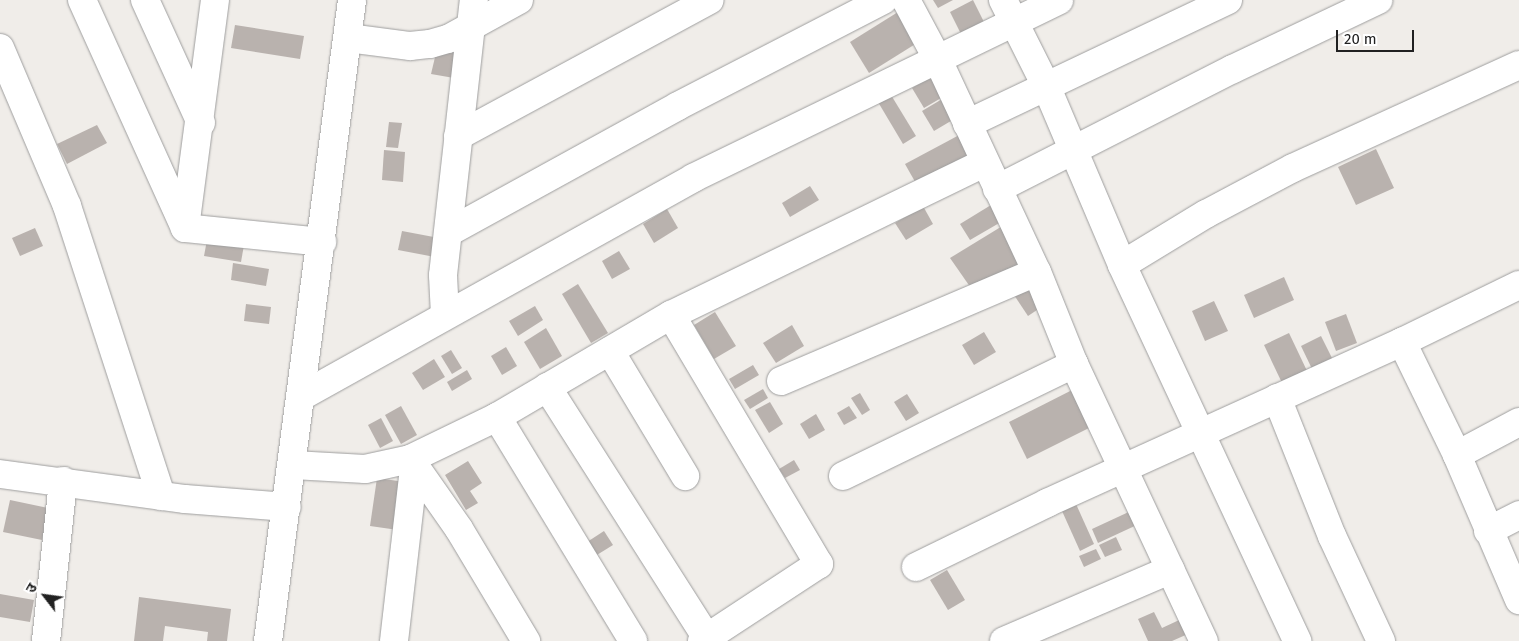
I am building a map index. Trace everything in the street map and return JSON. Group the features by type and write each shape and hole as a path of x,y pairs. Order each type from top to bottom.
{"street":[{"path":"82,0 185,228"},
{"path":"145,0 201,123"},
{"path":"268,641 293,465 352,0"},
{"path":"445,315 443,275 474,0"},
{"path":"348,38 410,46 448,39 519,0"},
{"path":"458,136 710,0"},
{"path":"449,232 678,106 883,0"},
{"path":"906,0 937,58 984,163 1037,272 1074,364 1125,466 1170,570 1204,641"},
{"path":"302,396 693,178 937,58 1009,11 1059,0"},
{"path":"967,124 1047,88 1228,0"},
{"path":"998,189 1073,149 1378,0"},
{"path":"185,228 201,123 212,5"},
{"path":"1009,11 1047,88 1122,265 1297,641"},
{"path":"0,48 67,206 161,496"},
{"path":"1122,265 1206,214 1293,168 1519,65"},
{"path":"293,465 364,469 412,464 497,417 670,315 984,163"},
{"path":"185,228 322,242"},
{"path":"781,381 1037,272"},
{"path":"916,567 1125,466 1402,342 1519,285"},
{"path":"547,387 706,640 819,564 670,315"},
{"path":"1402,342 1457,455 1519,600"},
{"path":"610,351 685,476"},
{"path":"843,476 1074,364"},
{"path":"1277,398 1332,536 1382,641"},
{"path":"497,417 633,641"},
{"path":"1457,455 1519,422"},
{"path":"394,641 412,464"},
{"path":"412,464 459,529 526,641"},
{"path":"0,474 63,481 161,496 287,507"},
{"path":"46,641 63,481"},
{"path":"1488,531 1519,515"},
{"path":"1004,641 1170,570"}],"building":[{"path":"933,0 953,0 938,8"},
{"path":"973,0 984,22 961,34 950,12"},
{"path":"898,12 917,43 869,73 850,42"},
{"path":"235,25 304,36 300,59 231,48"},
{"path":"459,49 454,78 431,74 436,53"},
{"path":"936,74 948,94 924,108 912,88"},
{"path":"891,95 916,136 903,144 878,102"},
{"path":"949,95 961,115 934,131 922,111"},
{"path":"389,122 402,123 398,148 386,147"},
{"path":"97,125 107,143 67,164 57,144"},
{"path":"963,133 976,156 918,187 905,164"},
{"path":"1376,149 1394,188 1356,205 1338,167"},
{"path":"384,150 405,152 403,182 382,180"},
{"path":"810,186 819,200 790,217 782,203"},
{"path":"991,205 1001,222 970,240 960,224"},
{"path":"923,206 933,224 906,240 895,223"},
{"path":"667,209 678,228 654,243 643,224"},
{"path":"1004,225 1021,268 973,291 950,258"},
{"path":"35,228 43,246 20,256 12,238"},
{"path":"402,231 439,238 435,257 398,250"},
{"path":"207,240 244,245 241,262 204,256"},
{"path":"619,251 630,269 612,279 602,261"},
{"path":"233,263 269,269 266,286 231,280"},
{"path":"1284,277 1294,300 1254,318 1244,295"},
{"path":"1033,283 1046,304 1028,316 1014,295"},
{"path":"578,284 608,333 591,343 562,294"},
{"path":"1214,301 1228,331 1205,341 1192,311"},
{"path":"246,304 271,307 269,324 244,321"},
{"path":"535,306 543,320 518,336 509,321"},
{"path":"715,312 736,346 714,359 694,325"},
{"path":"1346,314 1357,343 1336,351 1325,322"},
{"path":"792,325 804,346 776,363 763,343"},
{"path":"546,328 562,356 540,369 524,342"},
{"path":"984,332 996,352 974,365 962,345"},
{"path":"1289,333 1308,373 1283,385 1264,345"},
{"path":"1321,336 1334,362 1313,371 1301,346"},
{"path":"506,347 517,366 502,375 491,356"},
{"path":"451,350 462,368 452,374 441,356"},
{"path":"434,359 445,377 423,390 412,373"},
{"path":"753,365 759,375 735,389 729,379"},
{"path":"467,370 472,379 452,391 447,382"},
{"path":"1080,386 1099,423 1027,459 1009,422"},
{"path":"763,389 768,398 750,409 744,400"},
{"path":"860,393 870,410 862,415 851,398"},
{"path":"907,394 919,413 906,421 894,402"},
{"path":"770,402 783,424 769,433 755,410"},
{"path":"401,406 417,435 401,444 385,415"},
{"path":"849,406 857,418 844,425 837,413"},
{"path":"816,414 825,430 809,439 800,424"},
{"path":"381,418 393,441 380,448 368,425"},
{"path":"794,460 800,470 785,478 779,469"},
{"path":"468,461 482,483 470,491 478,503 466,510 445,475"},
{"path":"377,478 405,482 398,530 370,526"},
{"path":"10,500 48,508 42,540 3,532"},
{"path":"1076,504 1094,544 1080,551 1062,511"},
{"path":"1133,510 1139,524 1098,543 1092,529"},
{"path":"604,531 613,545 592,558 584,544"},
{"path":"1116,537 1122,550 1105,557 1099,545"},
{"path":"1096,549 1101,559 1084,567 1079,556"},
{"path":"947,570 965,600 948,610 930,580"},
{"path":"0,594 34,600 30,622 0,617"},
{"path":"139,597 231,609 227,641 207,641 208,632 165,626 163,641 134,641"},
{"path":"1154,612 1162,628 1190,615 1197,630 1172,641 1148,641 1138,619"}]}
